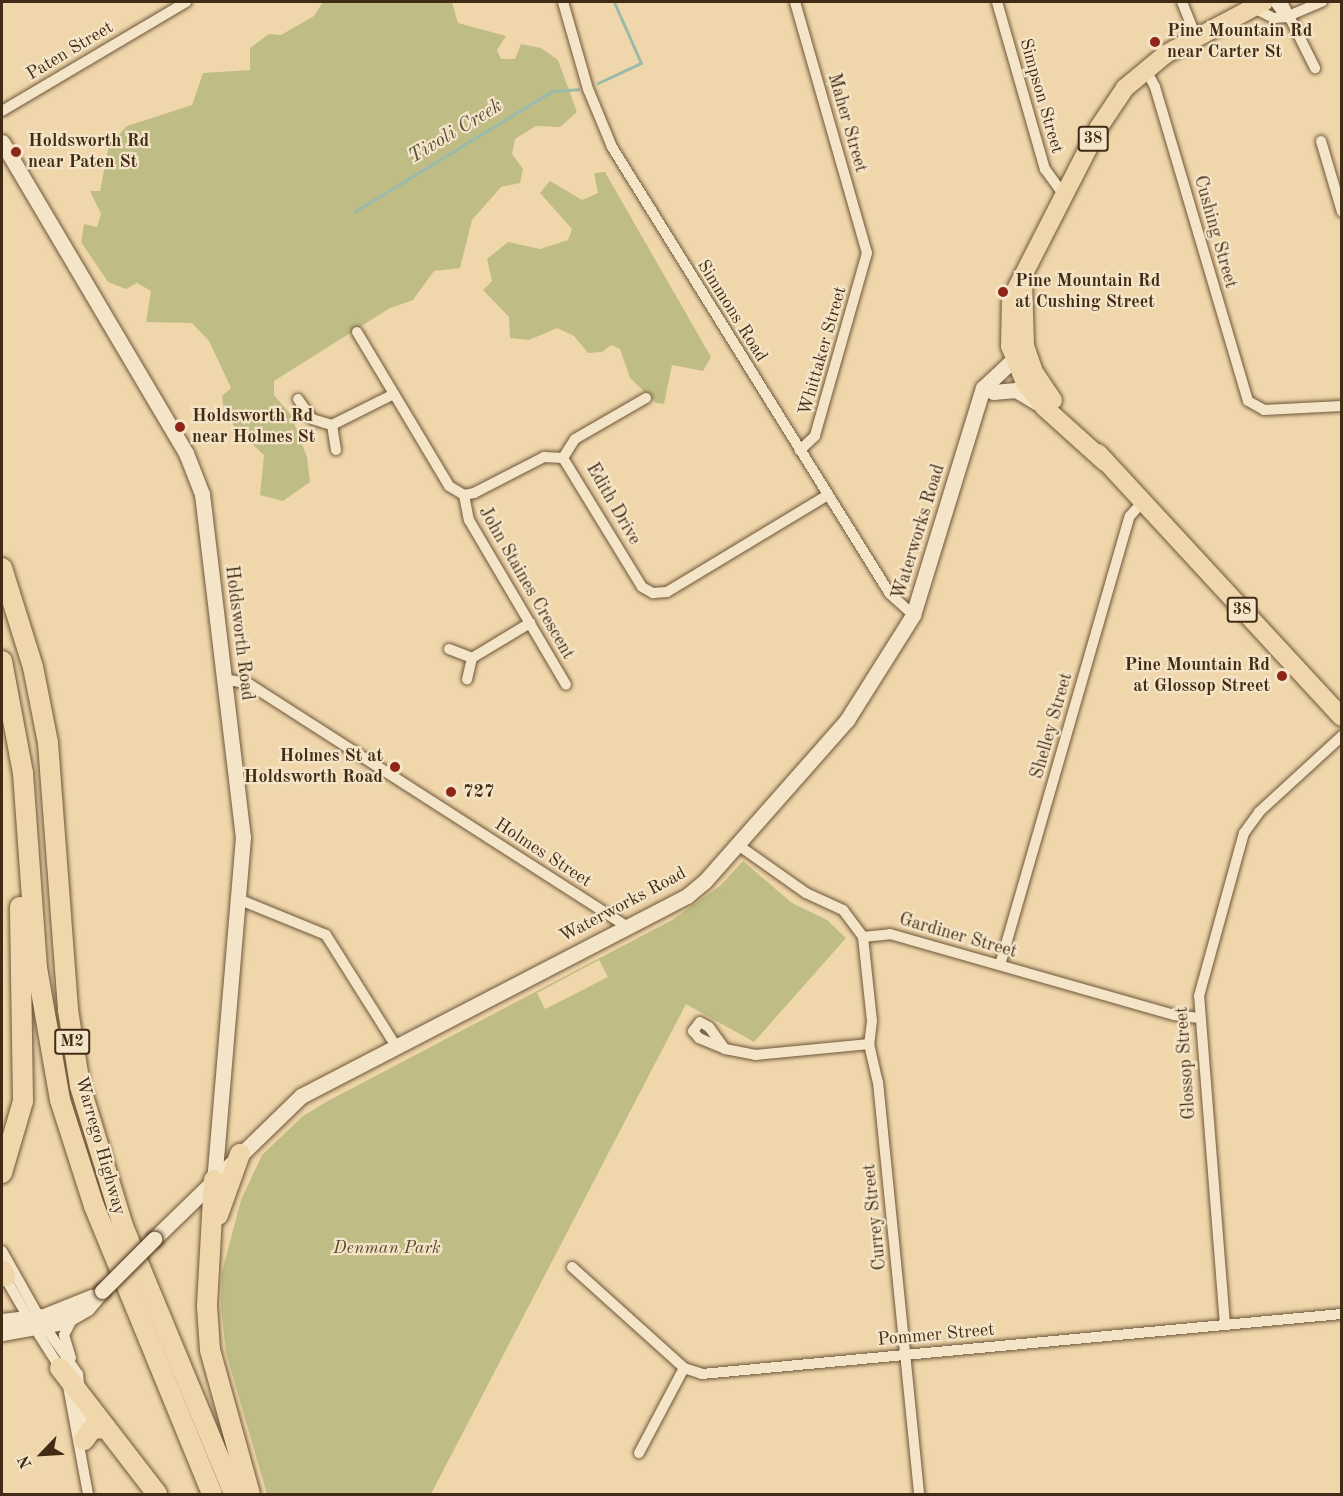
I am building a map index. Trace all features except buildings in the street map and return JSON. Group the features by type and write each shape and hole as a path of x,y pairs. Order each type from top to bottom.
{"highway":[{"name":"Warrego Highway","path":"2,568 33,667 48,743 68,1010 86,1109 123,1226 234,1494"},
{"name":"Warrego Highway","path":"2,662 26,804 43,1015 60,1100 94,1206 212,1494"},
{"path":"2,1173 22,1101 18,820 26,804"},
{"path":"213,1226 240,1154"},
{"path":"214,1180 207,1306 210,1350 250,1494"},
{"path":"60,1368 157,1494"},
{"path":"84,1440 92,1429 106,1428"}],"main road":[{"name":"38","path":"1105,462 1045,408 1023,363 1024,272 1108,110 1145,68 1196,36 1258,4"},
{"name":"Holdsworth Road","path":"2,142 195,470 225,679 242,819 238,899 214,1180"},
{"name":"38","path":"1023,363 1105,462 1341,717"},
{"name":"Waterworks Road","path":"978,409 1023,363"},
{"name":"Waterworks Road","path":"73,1318 301,1096 694,891 738,845 856,708 914,615 987,382 1023,363"},
{"path":"993,392 1016,390 1045,408"},
{"path":"216,1139 240,1154"},
{"path":"2,1320 38,1323 102,1291"},
{"path":"2,1333 38,1323 73,1318"}],"street":[{"name":"Paten Street","path":"2,111 186,2"},
{"name":"Simmons Road","path":"563,2 588,89 612,147 894,600 914,615"},
{"name":"Maher Street","path":"795,2 867,253"},
{"name":"Simpson Street","path":"997,2 1046,169 1064,195"},
{"path":"1182,2 1196,36"},
{"path":"1275,2 1279,14 1288,16"},
{"path":"1282,2 1315,68"},
{"path":"1258,4 1274,18 1288,16 1322,2"},
{"name":"Cushing Street","path":"1145,68 1156,89 1252,405 1264,410 1341,406"},
{"path":"1321,141 1341,212"},
{"name":"Whittaker Street","path":"800,450 817,431 867,253"},
{"path":"357,332 449,486 464,495"},
{"path":"298,399 312,419 332,425 394,394"},
{"path":"563,458 575,439 646,398"},
{"path":"332,425 336,450"},
{"name":"Edith Drive","path":"464,495 506,479 544,457 563,458 642,587 653,593 668,592 828,495"},
{"name":"John Staines Crescent","path":"464,495 469,520 566,685"},
{"name":"Shelley Street","path":"1000,965 1130,516 1142,502"},
{"path":"466,679 472,658 530,623"},
{"path":"449,649 472,658"},
{"name":"Holmes Street","path":"225,679 249,684 627,927"},
{"name":"Glossop Street","path":"1225,1325 1197,1017 1199,996 1244,833 1259,812 1341,736"},
{"path":"738,845 806,893 843,910 863,937"},
{"path":"238,899 326,935 396,1046"},
{"name":"Gardiner Street","path":"863,937 890,933 1174,1016 1197,1017"},
{"name":"Currey Street","path":"863,937 872,1021 869,1044 878,1082 919,1494"},
{"path":"726,1049 755,1055 869,1044"},
{"path":"2,1251 70,1392 88,1494"},
{"path":"572,1267 684,1368 639,1453"},
{"path":"5,1278 78,1376"},
{"path":"2,1320 11,1311 5,1278"},
{"name":"Pommer Street","path":"684,1368 702,1374 1341,1314"},
{"path":"73,1318 64,1337 78,1376 86,1480"}],"green space":[{"path":"323,2 452,2 458,23 506,36 497,50 501,59 515,59 521,44 541,48 558,60 577,112 560,127 536,126 515,139 512,154 523,169 520,183 501,187 472,220 460,268 434,271 413,300 390,308 274,381 274,395 291,415 307,457 310,482 283,501 260,495 264,455 235,428 224,409 222,396 231,388 209,341 192,323 146,322 151,291 137,283 126,289 108,282 81,242 84,224 97,227 101,214 90,191 100,191 109,145 127,126 192,105 203,73 250,70 250,48 269,34 281,35 314,16"},
{"path":"605,172 711,357 703,371 672,365 664,404 656,403 630,378 620,349 611,345 602,352 588,353 574,336 557,328 529,340 510,338 509,317 483,290 492,281 487,259 508,242 540,249 568,240 572,229 540,193 550,181 582,200 598,193 594,173"},
{"name":"Denman Park","path":"743,861 792,903 827,920 846,938 754,1042 686,1004 431,1494 267,1494 226,1353 221,1307 222,1272 241,1200 262,1155 303,1116 326,1102 672,920 720,886","holes":["599,960 608,977 545,1009 537,993"]}],"waterway":[{"name":"Tivoli Creek","path":"598,83 641,63 614,2"},
{"name":"Tivoli Creek","path":"354,212 552,91 578,89"}],"place":[{"name":"Pine Mountain Rd near Carter St","path":"1155,42"},
{"name":"Holdsworth Rd near Paten St","path":"16,152"},
{"name":"Pine Mountain Rd at Cushing Street","path":"1003,292"},
{"name":"Holdsworth Rd near Holmes St","path":"180,427"},
{"name":"Pine Mountain Rd at Glossop Street","path":"1282,676"},
{"name":"Holmes St at Holdsworth Road","path":"395,767"},
{"name":"727","path":"451,792"}]}
